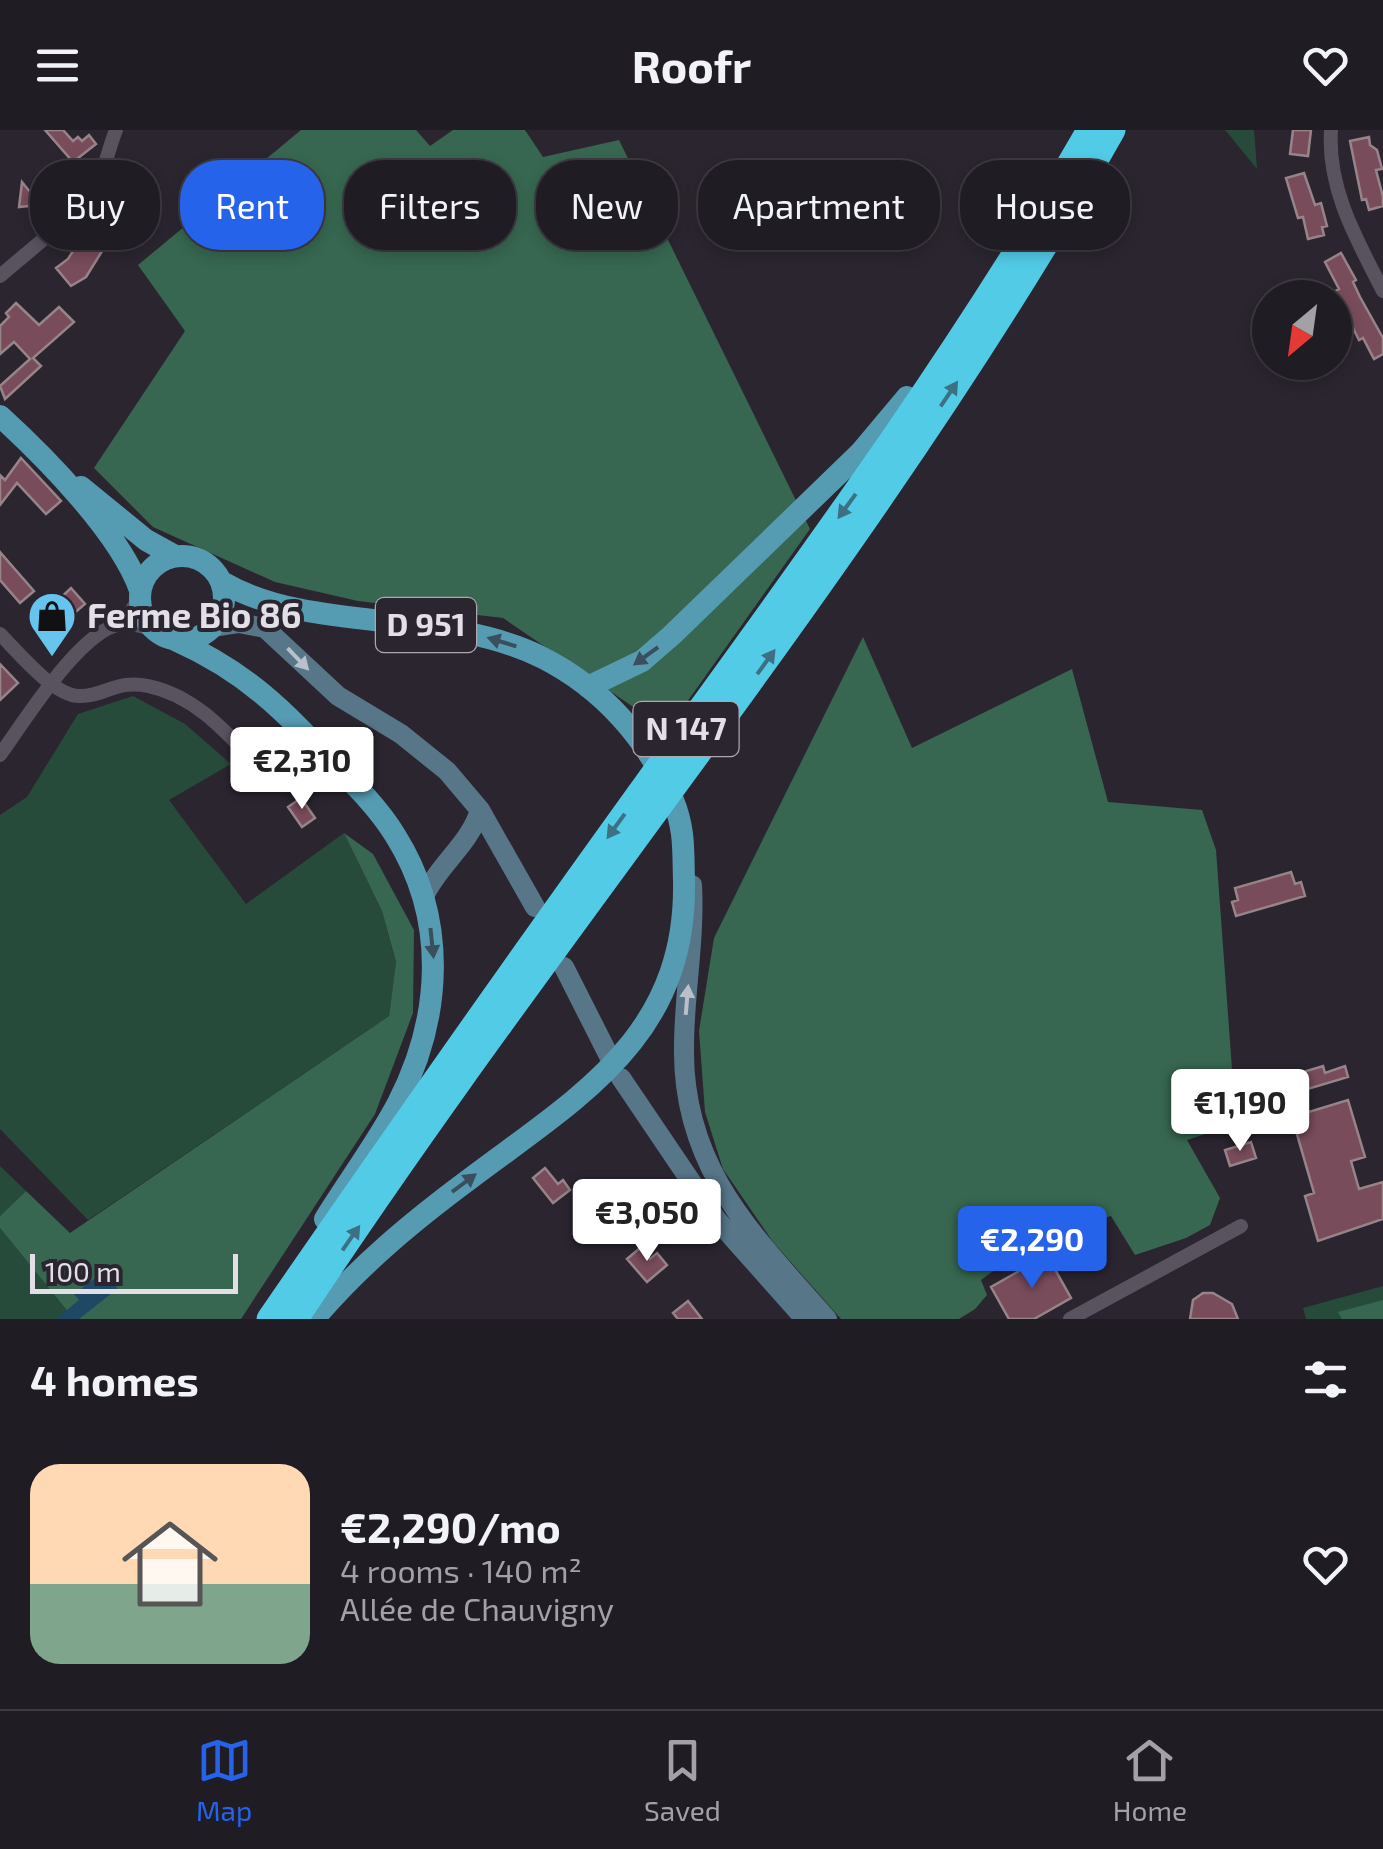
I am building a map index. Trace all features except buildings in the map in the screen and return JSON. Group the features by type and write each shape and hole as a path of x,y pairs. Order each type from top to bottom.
{"highway":[{"name":"N 147","path":"1073,160 1090,130"},
{"name":"N 147","path":"296,1319 427,1128 864,522 1020,286 1113,130"},
{"name":"N 147","path":"267,1319 486,1006 860,488 1018,250"}],"main road":[{"path":"588,686 628,668 657,648 860,453 890,420 1016,250"},
{"path":"0,416 54,467 146,540 175,556"},
{"path":"54,467 127,560 152,628 222,662 249,680 302,731 374,806 394,833 424,896 435,975 430,1021 417,1063 396,1106 267,1319"},
{"path":"140,594 152,568 175,556 203,561 222,582 224,606 214,627"},
{"name":"D 951","path":"222,582 300,608 433,626 490,638 541,657 588,686 642,742 664,780 690,862 694,923 684,1047 688,1097 702,1155 738,1214 827,1319"},
{"path":"176,640 196,638 214,627 239,622 264,628 338,696 427,753 464,788 535,907"},
{"path":"424,896 468,837 480,810"},
{"path":"314,1319 378,1251 581,1097 636,1038 654,1010 681,940 686,844"},
{"path":"564,967 610,1056"},
{"path":"621,1078 717,1220 805,1319"}],"street":[{"path":"0,276 71,214 90,190 116,130"},
{"path":"1330,130 1332,170 1339,198 1382,289"},
{"path":"122,624 140,594"},
{"path":"0,755 53,684 97,634 122,624 152,628"},
{"path":"1,636 53,684 78,696 130,683 174,694 219,726 265,773"},
{"path":"1070,1319 1241,1226"}],"green space":[{"path":"301,130 416,130 430,146 453,130 525,130 543,157 619,140 629,160 536,160 536,250 673,250 810,529 667,730 503,618 358,601 275,582 153,527 94,468 185,331 138,265 180,230 180,250 324,250 324,160 265,160"},
{"path":"1254,130 1257,169 1226,131"},
{"path":"863,637 912,748 1072,669 1108,802 1202,810 1216,850 1236,1124 1187,1140 1220,1198 1210,1225 1186,1238 1135,1255 1111,1216 1076,1227 1027,1250 981,1280 987,1295 959,1319 841,1319 773,1242 723,1169 705,1112 699,1031 714,938"},
{"path":"133,696 185,724 231,764 169,800 246,904 344,833 382,911 396,963 389,1016 88,1220 0,1129 0,815 27,797 78,714"},
{"path":"344,833 373,854 414,930 413,1013 375,1114 241,1319 74,1319 0,1228 0,1216 26,1191 70,1233 389,1016 396,962 382,911"},
{"path":"0,1166 26,1191 0,1216"},
{"path":"0,1228 74,1319 0,1319"},
{"path":"1383,1286 1383,1319 1306,1319 1303,1308"},
{"path":"1383,1300 1383,1319 1342,1319 1338,1312"}],"water":[{"path":"110,1267 117,1289 79,1319 56,1319 79,1300 74,1294"}],"place":[{"name":"Ferme Bio 86","path":"52,658"}]}
